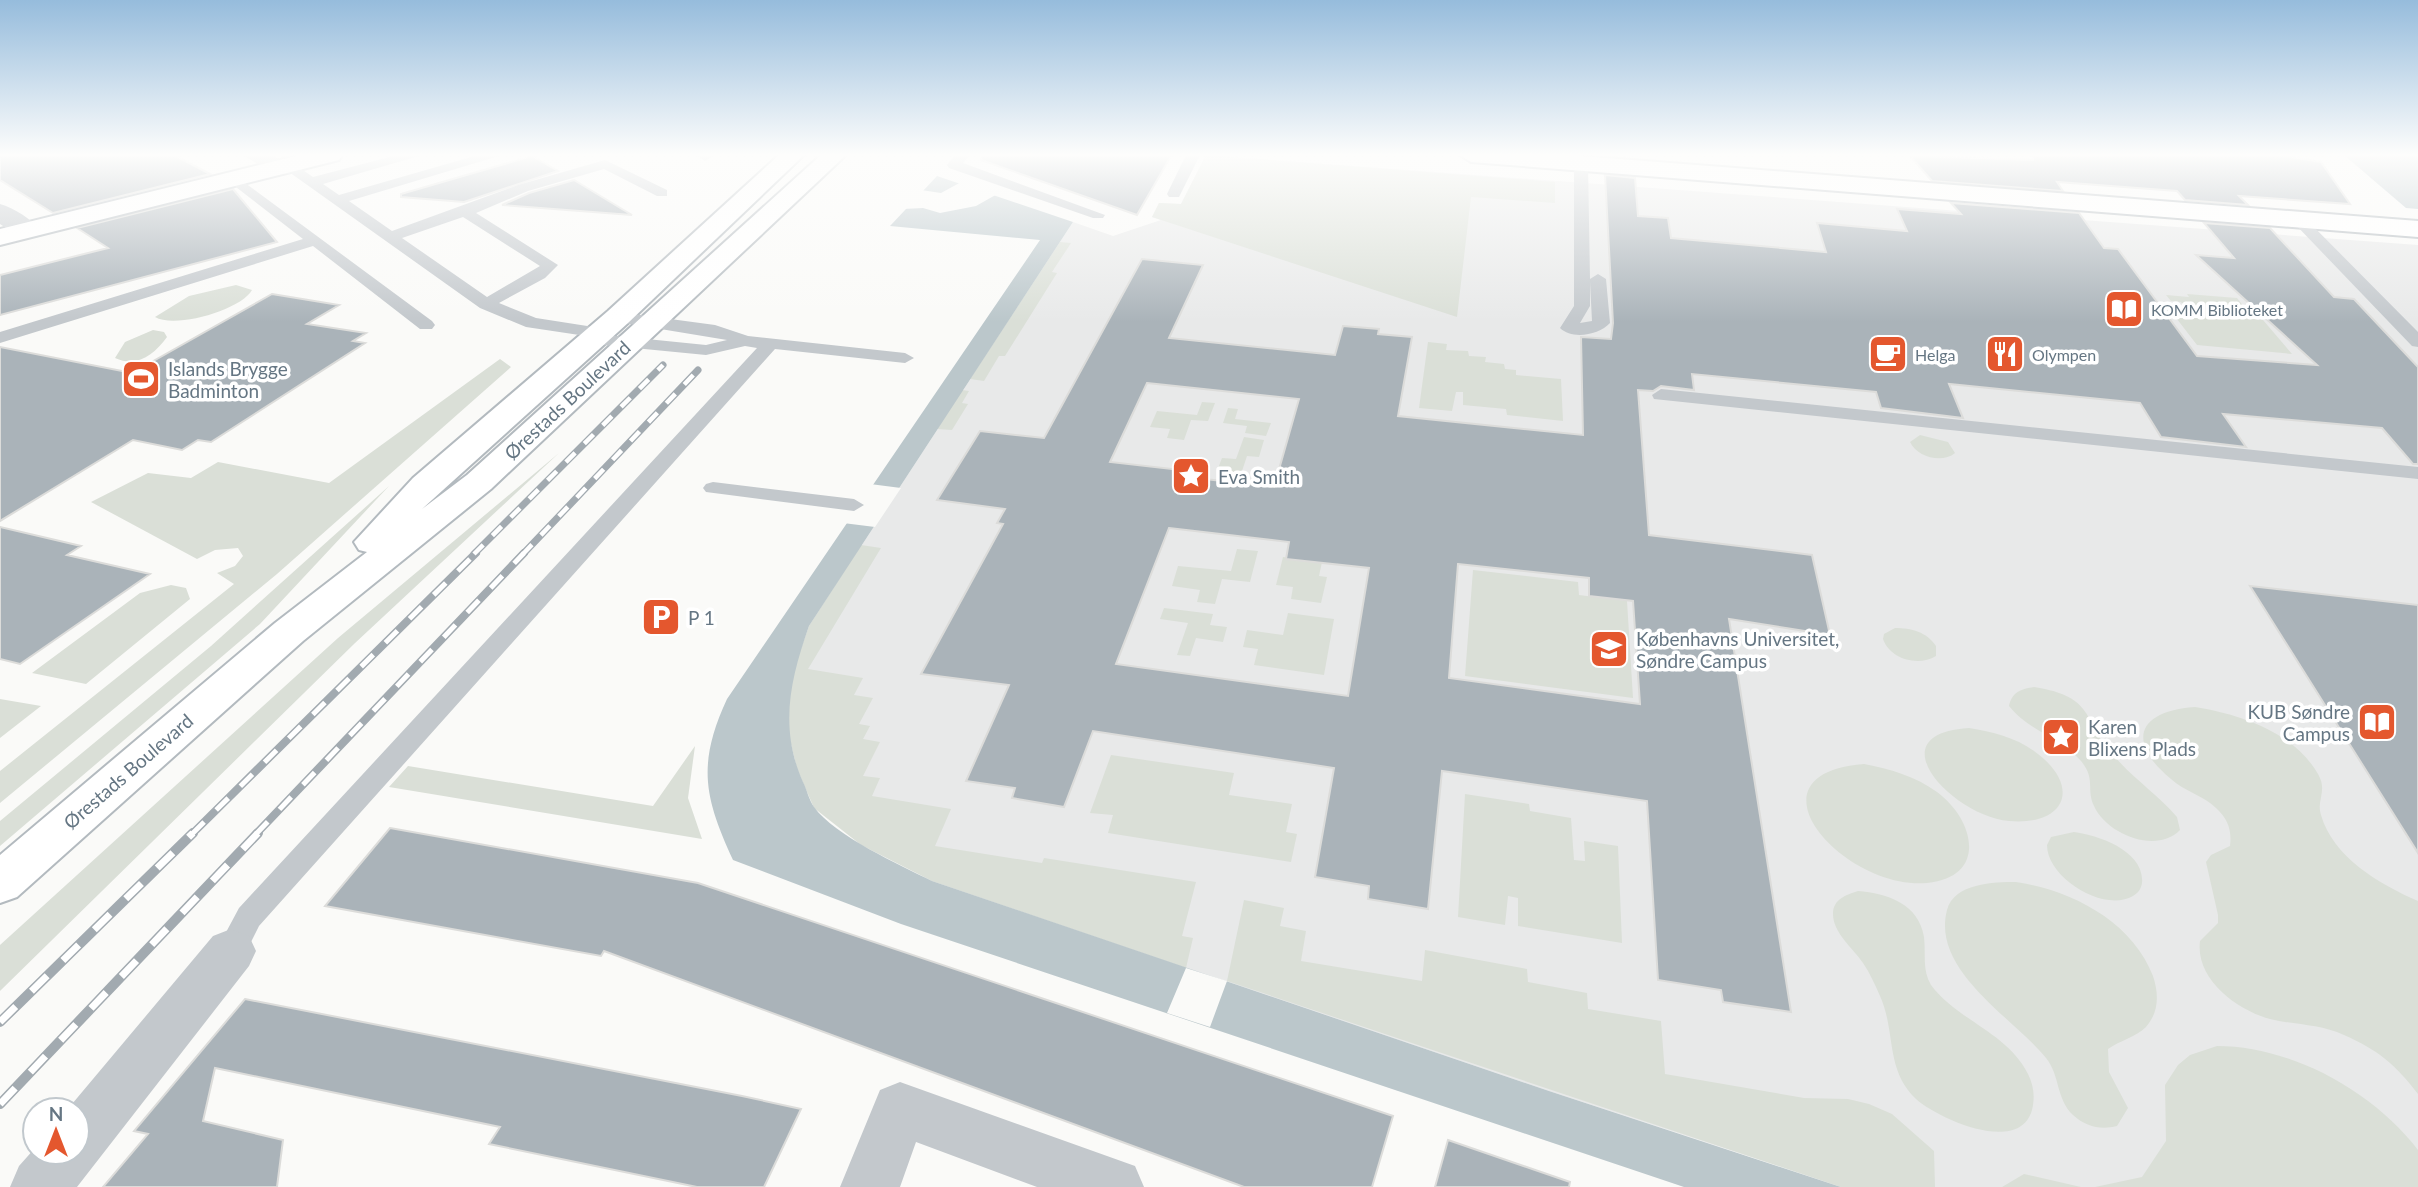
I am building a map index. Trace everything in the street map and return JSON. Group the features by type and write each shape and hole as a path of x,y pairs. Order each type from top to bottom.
{"street":[{"path":"0,237 114,210"},
{"name":"Ørestads Boulevard","path":"0,883 289,632 479,482 618,331 739,210"},
{"name":"Ørestads Boulevard","path":"618,331 768,210"},
{"path":"2186,210 2418,229"},
{"path":"0,212 27,231"},
{"path":"91,1125 231,951"},
{"path":"870,1187 900,1109 1114,1187"},
{"path":"40,1187 57,1166"}],"lane":[{"path":"274,210 426,325"},
{"path":"352,210 486,304 532,323 618,331 725,331 745,341 905,358"},
{"path":"390,237 470,210"},
{"path":"1085,210 1098,215"},
{"path":"1581,210 1582,306 1569,328 1589,329 1601,323 1598,279"},
{"path":"465,212 550,265 539,275 486,304"},
{"path":"2298,219 2418,342"},
{"path":"0,338 313,242"},
{"path":"618,331 706,350 745,341"},
{"path":"231,951 248,917 770,344"},
{"path":"1661,395 2418,474"},
{"path":"713,488 854,505"}],"shaded area":[{"path":"905,210 1039,210 1073,222 809,626 792,685 789,723 796,762 809,798 824,818 852,839 932,881 1549,1091 1841,1187 1684,1187 901,924 733,860 710,799 708,780 711,743 727,699 1040,240 890,226"},
{"name":"Københavns Universitet, Søndre Campus","path":"1155,210 1952,210 2418,245 2418,1187 1843,1187 1549,1091 932,881 797,769 809,626 1073,222 1113,236 1161,220 1152,217"},
{"path":"1155,210 1469,210 1457,317 1152,217"},
{"path":"1060,242 1071,243 1052,272 1057,273 1005,356 999,356 984,381 970,379"},
{"path":"236,285 252,290 235,304 207,316 177,321 155,317 189,296"},
{"path":"2187,294 2237,298 2248,312 2214,310 2219,316 2263,320 2292,354 2197,345 2167,306 2184,307 2181,302 2171,301 2166,295 2189,297"},
{"path":"153,330 164,332 167,337 151,354 131,361 115,358 125,342"},
{"path":"1428,342 1447,344 1446,350 1468,351 1469,356 1486,357 1485,362 1504,364 1505,369 1516,370 1516,375 1561,379 1563,421 1507,415 1506,409 1463,405 1463,392 1456,392 1452,411 1419,408"},
{"path":"500,359 511,367 277,574 0,803 0,771 234,584 217,573 235,566 243,556 238,548 215,550 197,559 91,502 148,473 191,478 218,462 329,483"},
{"path":"962,390 969,391 962,403 968,404 952,430 937,429"},
{"path":"1202,402 1215,403 1208,421 1191,420 1184,440 1167,438 1170,429 1150,427 1157,411 1197,415"},
{"path":"1228,408 1238,409 1235,419 1271,423 1266,436 1245,433 1247,426 1223,423"},
{"path":"1920,435 1948,442 1955,453 1937,458 1918,452 1910,442"},
{"path":"1244,437 1264,440 1259,457 1247,456 1241,474 1217,471 1222,458 1236,459"},
{"path":"559,453 354,644 0,991 0,945 338,638"},
{"path":"389,486 260,624 0,846 0,821 211,646"},
{"path":"861,545 881,548 808,669 863,678 854,695 873,698 859,724 870,726 863,739 880,742 863,776 880,778 872,796 951,809 935,846 1042,863 1044,858 1196,882 1182,936 1193,938 1186,968 932,881 861,845 814,808 797,769 789,736 788,707 792,673 809,626"},
{"path":"1237,549 1258,551 1250,582 1222,579 1215,604 1197,602 1200,590 1172,586 1178,566 1231,571"},
{"path":"1283,557 1322,562 1319,576 1327,577 1321,603 1291,599 1293,587 1276,585"},
{"path":"1473,570 1578,582 1579,595 1627,601 1633,698 1465,676"},
{"path":"171,585 186,588 190,599 86,684 32,673 140,593"},
{"path":"1164,608 1213,614 1210,625 1227,627 1223,642 1196,638 1190,656 1177,655 1188,623 1160,619"},
{"path":"1288,613 1334,619 1324,675 1254,665 1258,649 1243,647 1247,630 1283,635"},
{"path":"1895,628 1913,630 1928,637 1936,646 1936,656 1913,661 1892,652 1883,639 1884,634"},
{"path":"2034,687 2054,691 2078,704 2115,757 2177,817 2180,830 2170,837 2146,841 2121,833 2100,816 2094,806 2086,767 2073,753 2026,722 2009,706 2012,697 2018,692"},
{"path":"0,699 41,706 0,738"},
{"path":"2195,707 2247,720 2280,736 2295,747 2308,759 2321,780 2321,815 2336,844 2373,877 2418,901 2418,1094 2394,1067 2367,1046 2326,1029 2257,1015 2221,991 2204,968 2200,941 2218,923 2206,862 2211,855 2230,846 2230,830 2224,816 2216,808 2176,783 2157,765 2148,753 2144,741 2144,731 2150,722 2160,715"},
{"path":"1969,728 1995,733 2019,742 2049,764 2062,789 2061,801 2055,810 2044,817 2029,821 2009,821 1988,816 1966,806 1947,791 1933,775 1925,759 1927,744 1941,734"},
{"path":"695,746 688,798 702,839 389,787 408,766 653,806"},
{"path":"1111,755 1234,773 1229,795 1292,804 1286,832 1297,834 1291,862 1108,833 1113,815 1090,813"},
{"path":"1864,764 1911,777 1929,786 1950,804 1967,832 1967,859 1960,870 1947,879 1927,883 1895,880 1865,869 1838,851 1818,830 1807,808 1809,788 1827,772"},
{"path":"1465,794 1529,804 1530,811 1571,818 1574,860 1585,861 1584,841 1618,846 1622,943 1518,926 1518,898 1508,896 1505,925 1458,917"},
{"path":"2074,832 2107,841 2128,854 2141,872 2142,883 2138,892 2121,900 2107,900 2079,889 2067,880 2056,869 2047,845 2051,837"},
{"path":"2016,882 2058,892 2097,911 2130,939 2153,976 2157,1003 2150,1021 2137,1034 2108,1049 2109,1072 2128,1108 2117,1126 2094,1126 2073,1115 2064,1102 2054,1072 2046,1058 1978,992 1951,953 1945,932 1947,910 1951,901 1966,889 1976,886"},
{"path":"1858,891 1880,894 1909,908 1921,926 1925,968 1931,985 1955,1008 2008,1047 2019,1060 2030,1078 2033,1092 2032,1110 2024,1124 2011,1130 1995,1132 1977,1129 1926,1107 1906,1088 1895,1063 1880,996 1866,967 1840,934 1834,921 1834,909 1838,901"},
{"path":"1244,900 1284,908 1280,926 1306,931 1301,961 1422,981 1425,950 1527,969 1528,982 1587,993 1588,1009 1661,1021 1665,1074 1804,1098 1848,1099 1869,1104 1892,1114 1934,1151 1935,1187 1841,1187 1227,981"},
{"path":"2217,1046 2245,1048 2301,1063 2354,1091 2378,1109 2418,1150 2418,1187 2095,1187 2142,1177 2166,1141 2165,1085 2178,1065 2190,1055"},
{"path":"2024,1174 2081,1187 2002,1187"}],"pier":[{"path":"870,484 901,488 875,527 843,523"},
{"path":"1186,968 1227,981 1210,1027 1167,1013"}],"building":[{"path":"147,210 251,210 277,242 0,315 0,275 108,248 77,228"},
{"path":"572,210 624,210 632,215"},
{"path":"1124,210 1140,210 1137,215"},
{"path":"1607,210 1638,210 1638,216 1668,218 1671,238 1826,252 1817,223 1907,231 1898,210 1961,214 1958,210 2046,210 2079,213 2104,248 2118,249 2197,356 2317,365 2196,255 2234,258 2204,223 2270,228 2334,297 2354,299 2418,367 2418,464 2413,464 2382,428 2223,414 2246,447 2161,437 2140,403 1949,384 1963,418 1881,408 1876,392 1692,374 1694,390 1661,386 1653,391 1638,390 1649,535 1812,555 1830,635 1729,619 1791,1012 1723,1002 1721,990 1658,980 1647,801 1442,771 1428,909 1368,899 1369,886 1315,877 1334,768 1093,731 1064,807 1012,798 1015,788 966,781 1009,685 921,674 1003,524 997,523 1005,509 937,500 980,431 1044,438 1142,259 1203,265 1169,338 1335,355 1343,326 1379,329 1378,334 1412,337 1398,416 1583,435 1581,337 1611,339 1613,323","holes":["1147,383 1299,399 1274,487 1187,477 1190,471 1110,462","1169,528 1289,542 1286,559 1369,568 1348,696 1116,664","1458,564 1589,578 1589,596 1633,601 1640,704 1449,678"]},
{"path":"272,294 339,305 307,324 366,333 353,341 365,343 211,442 198,440 182,450 133,440 0,521 0,347 132,373"},
{"path":"0,527 81,546 67,555 150,574 20,664 0,659"},
{"name":"KUB Søndre Campus","path":"2250,586 2418,605 2418,853"},
{"path":"390,828 698,883 1393,1116 1372,1187 1244,1187 604,951 601,956 325,906"},
{"path":"245,999 801,1109 764,1187 697,1187 489,1144 500,1127 215,1068 203,1121 283,1140 277,1187 103,1187 148,1134 134,1131"},
{"path":"1448,1140 1570,1182 1569,1187 1435,1187"}],"railway":[{"path":"474,554 663,365"},
{"path":"523,554 698,370"},
{"path":"192,834 476,553"},
{"path":"256,834 524,553"},
{"path":"0,1022 193,833"},
{"path":"0,1104 258,833"}],"place":[{"name":"KOMM Biblioteket","path":"2124,309"},
{"name":"Helga","path":"1888,354"},
{"name":"Olympen","path":"2005,354"},
{"name":"Islands Brygge Badminton","path":"141,379"},
{"name":"Eva Smith","path":"1191,476"},
{"name":"P 1","path":"661,617"},
{"name":"Københavns Universitet, Søndre Campus","path":"1609,649"},
{"name":"KUB Søndre Campus","path":"2377,722"},
{"name":"Karen Blixens Plads","path":"2061,737"}]}
